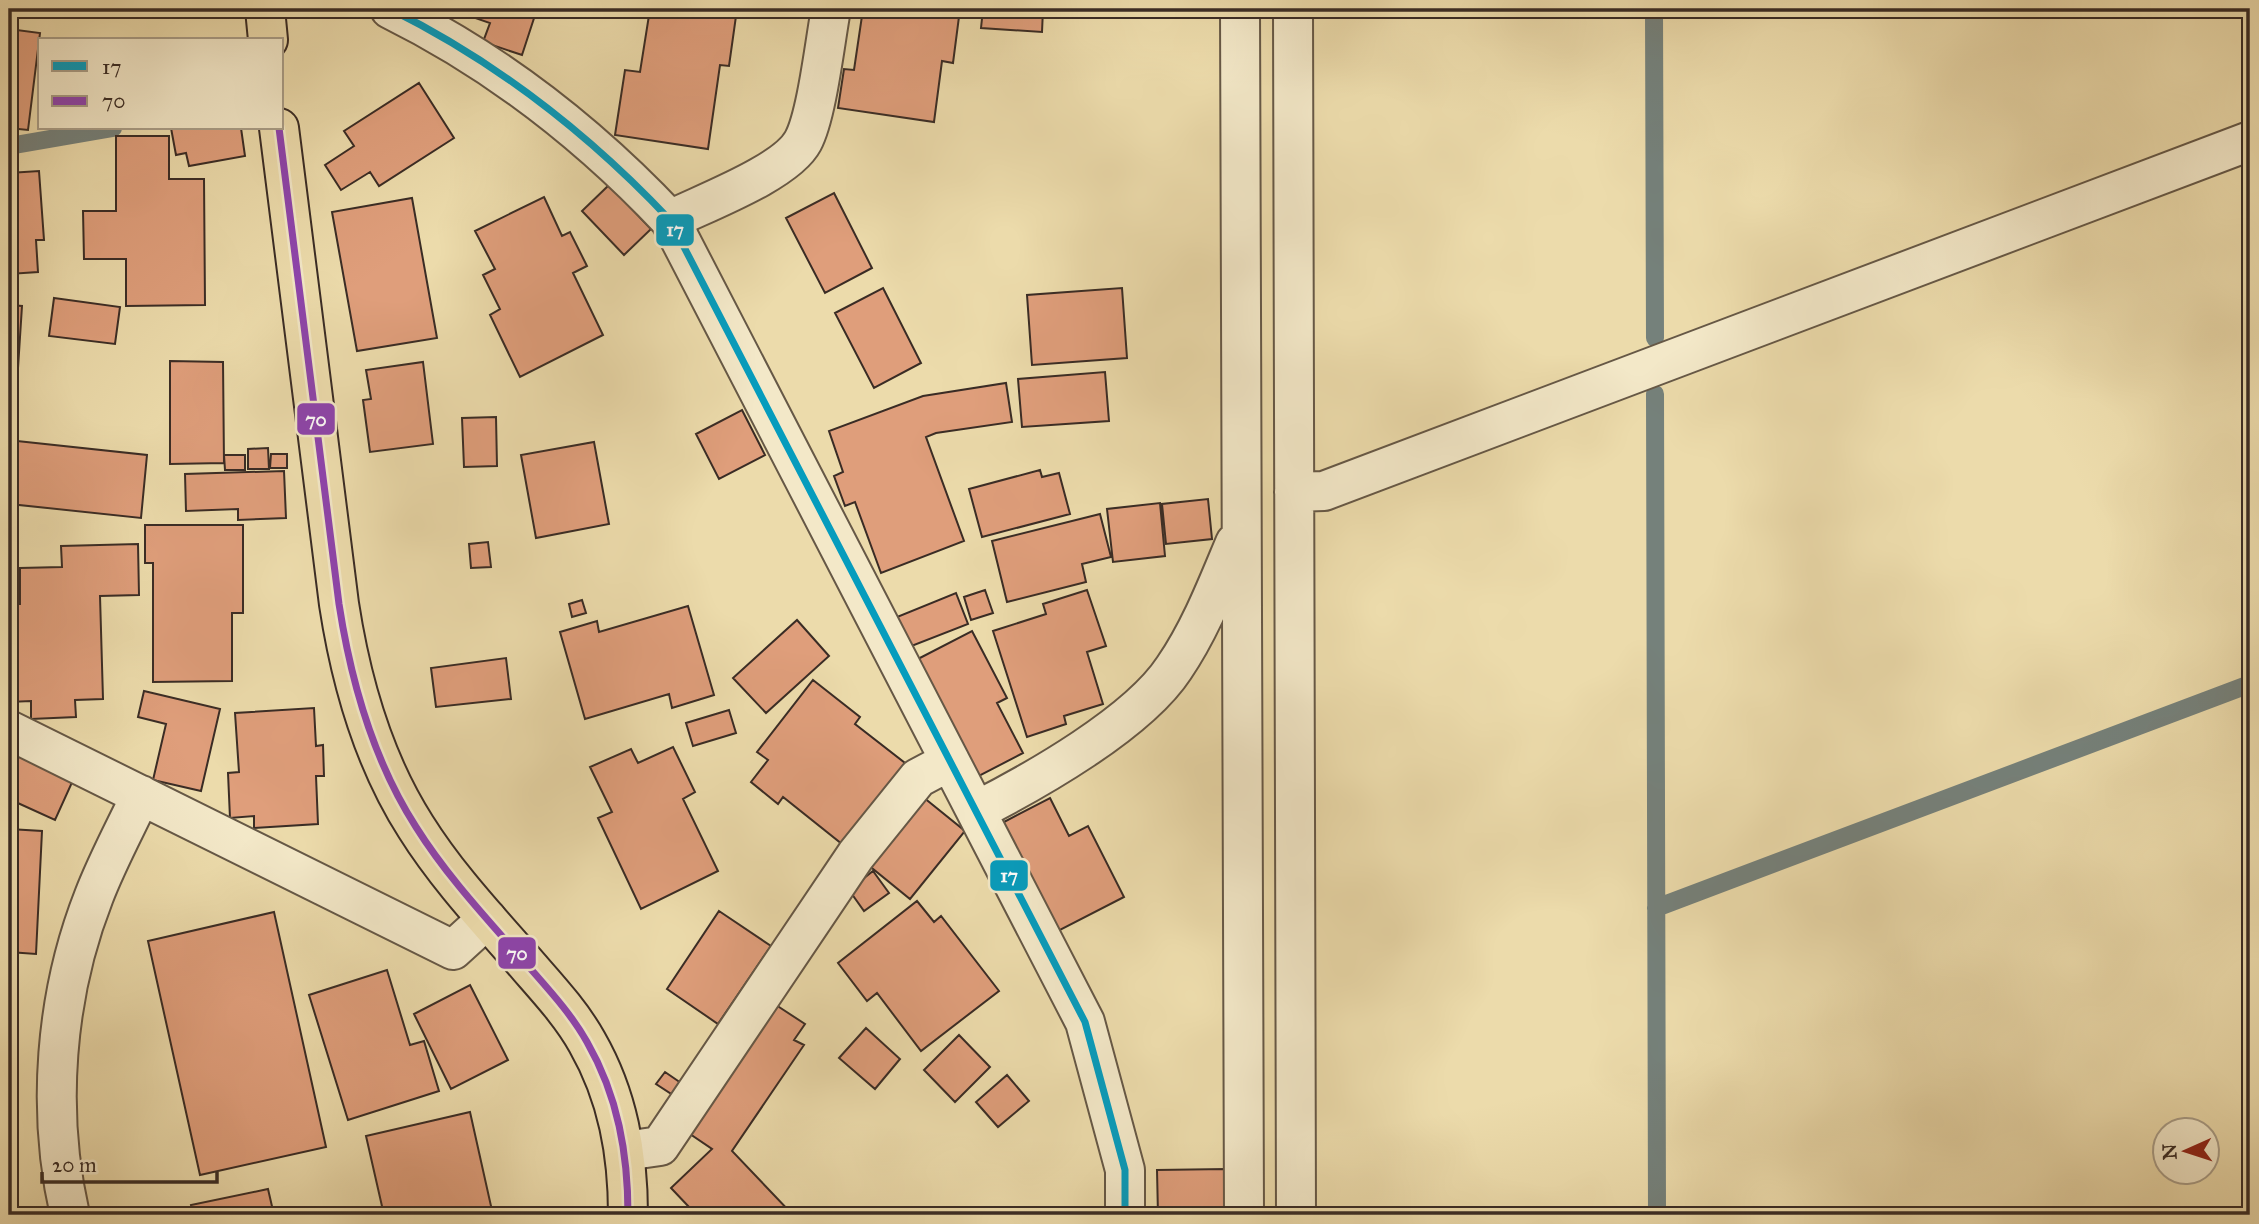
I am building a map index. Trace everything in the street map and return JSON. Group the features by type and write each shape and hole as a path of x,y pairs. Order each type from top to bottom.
{"main road":[{"path":"265,9 268,38"},
{"path":"279,130 339,604 349,663 373,742 393,785 429,846 487,919 565,1009 587,1041 617,1112 625,1152 628,1215"}],"street":[{"path":"390,9 471,53 525,88 625,172 670,220 1085,1022 1125,1170 1125,1215"},
{"path":"670,220 776,168 792,156 804,140 831,9"},
{"path":"1240,9 1244,1215"},
{"path":"1293,9 1296,1215"},
{"path":"1294,492 1324,491 2250,142"},
{"path":"1241,530 1294,529"},
{"path":"976,811 1111,730 1146,703 1173,670 1195,633 1241,530"},
{"path":"9,730 453,950 487,919"},
{"path":"625,1152 660,1146 856,855 918,778 950,761"},
{"path":"71,1215 60,1149 57,1084 61,1021 74,957 94,896 141,795"}],"building":[{"path":"537,9 522,55 483,42 490,23 455,11"},
{"path":"650,9 737,9 729,66 720,65 708,149 615,135 625,70 640,72"},
{"path":"863,9 960,9 953,63 942,61 934,122 838,108 844,69 854,70"},
{"path":"983,9 1043,9 1042,32 981,28"},
{"path":"9,29 40,33 28,130 9,128"},
{"path":"419,83 454,138 379,186 370,172 341,190 325,165 354,146 344,131"},
{"path":"171,130 241,130 245,156 189,166 186,153 176,155"},
{"path":"116,136 169,136 169,179 204,179 205,305 126,306 126,259 84,259 83,211 116,211"},
{"path":"39,171 44,240 36,240 38,272 9,274 9,173"},
{"path":"609,185 651,229 624,255 582,211"},
{"path":"834,193 872,268 825,293 786,218"},
{"path":"544,197 562,236 570,232 587,266 573,273 603,335 520,377 490,315 500,309 483,275 495,269 475,231"},
{"path":"412,198 437,338 357,351 332,212"},
{"path":"883,288 921,363 874,388 835,313"},
{"path":"1122,288 1127,358 1032,365 1027,295"},
{"path":"54,298 120,307 115,344 49,336"},
{"path":"9,305 22,306 18,368 9,368"},
{"path":"170,361 223,362 224,463 170,464"},
{"path":"423,362 433,444 370,452 363,400 371,399 366,370"},
{"path":"1105,372 1109,421 1022,427 1018,379"},
{"path":"1006,383 1012,422 936,433 926,437 964,541 881,573 855,502 845,506 834,476 843,472 829,431 923,396"},
{"path":"742,410 765,455 719,479 696,434"},
{"path":"496,417 497,466 464,467 462,418"},
{"path":"17,441 147,455 141,518 10,504"},
{"path":"594,442 609,524 536,538 521,455"},
{"path":"268,448 269,469 248,469 248,449"},
{"path":"271,454 287,454 287,468 270,468"},
{"path":"224,455 245,455 245,470 225,470"},
{"path":"1040,470 1042,477 1059,473 1070,514 982,537 969,489"},
{"path":"284,471 286,518 238,520 238,509 186,511 185,474"},
{"path":"1208,499 1212,539 1166,544 1162,504"},
{"path":"1160,503 1165,556 1113,562 1107,509"},
{"path":"1100,514 1111,557 1082,564 1086,582 1007,602 992,541"},
{"path":"145,525 243,525 243,613 232,613 232,681 153,682 153,563 145,563"},
{"path":"488,542 491,567 471,568 469,544"},
{"path":"138,544 139,595 100,596 103,699 75,700 76,717 31,719 31,701 9,702 10,604 20,604 20,568 62,567 61,546"},
{"path":"985,590 993,613 971,620 964,597"},
{"path":"1087,590 1106,646 1087,652 1103,704 1064,716 1066,724 1027,737 993,631 1046,614 1043,604"},
{"path":"956,593 968,624 909,647 897,617"},
{"path":"582,600 586,613 572,617 569,604"},
{"path":"688,606 714,695 672,708 669,694 585,719 560,632 597,621 599,632"},
{"path":"797,620 829,656 766,713 733,678"},
{"path":"972,631 1007,698 997,703 1023,753 975,778 914,661"},
{"path":"506,658 511,699 436,707 431,668"},
{"path":"813,680 860,717 855,724 905,763 842,844 783,797 778,804 751,782 768,760 757,752"},
{"path":"144,691 220,709 201,791 153,780 166,724 138,717"},
{"path":"314,708 316,746 323,745 324,776 316,776 318,824 254,828 254,816 230,818 228,773 239,772 235,713"},
{"path":"729,710 736,733 693,746 686,723"},
{"path":"673,747 695,792 683,799 718,871 641,909 598,818 612,812 590,767 631,749 638,763"},
{"path":"9,748 74,778 55,820 9,799"},
{"path":"923,797 965,831 910,899 867,864"},
{"path":"1050,798 1069,836 1088,826 1124,897 1058,931 1002,823"},
{"path":"9,829 42,831 36,954 9,952"},
{"path":"873,871 889,893 864,911 849,890"},
{"path":"917,901 934,922 941,916 999,991 921,1051 877,993 867,1001 838,963"},
{"path":"719,911 771,946 718,1024 667,989"},
{"path":"274,912 326,1147 200,1175 148,941"},
{"path":"9,964 14,964 14,1032 9,1032"},
{"path":"387,970 410,1045 424,1041 439,1091 348,1120 309,995"},
{"path":"470,985 508,1060 451,1089 414,1014"},
{"path":"776,1005 805,1024 794,1040 804,1045 732,1151 793,1215 679,1215 689,1207 671,1188 712,1149 690,1134"},
{"path":"866,1028 900,1059 875,1089 839,1058"},
{"path":"959,1035 990,1067 955,1102 924,1070"},
{"path":"665,1072 681,1083 673,1095 656,1084"},
{"path":"1007,1075 1029,1101 998,1127 976,1102"},
{"path":"470,1112 493,1215 384,1215 366,1136"},
{"path":"1226,1169 1228,1215 1158,1215 1157,1170"},
{"path":"268,1189 274,1215 193,1215 191,1205"},
{"path":"16,1191 18,1215 9,1215 9,1192"}],"waterway":[{"path":"1654,9 1655,338"},
{"path":"9,146 101,130"},
{"path":"1655,394 1657,1215"},
{"path":"1656,908 2250,684"}],"transit line":[{"name":"17","path":"390,9 467,52 539,102 607,158 670,220 1085,1022 1125,1170 1125,1215"},
{"name":"70","path":"279,130 339,604 350,662 366,720 388,775 428,846 575,1022 598,1062 614,1104 619,1126 626,1170 628,1215"}]}
